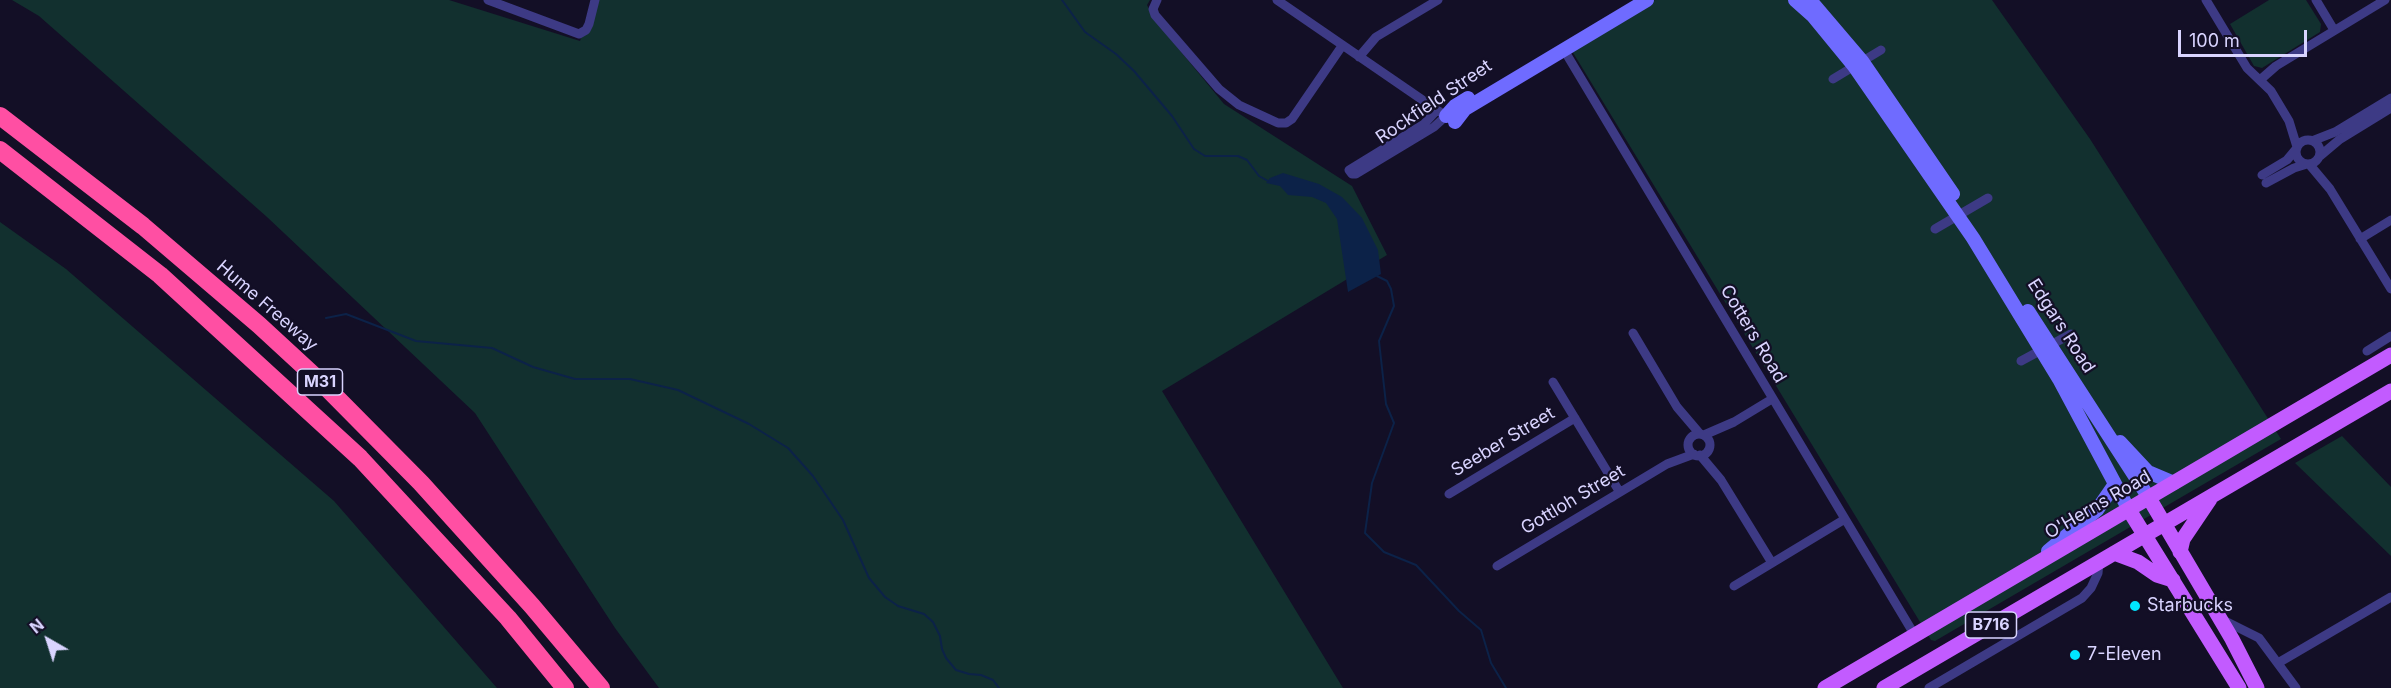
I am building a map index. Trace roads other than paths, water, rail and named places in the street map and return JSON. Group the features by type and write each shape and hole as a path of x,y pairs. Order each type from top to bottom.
{"highway":[{"name":"Hume Freeway","path":"0,116 143,226 259,325 323,384 460,526 601,688"},
{"name":"M31","path":"0,150 160,275 360,458 508,618 566,688"}],"main road":[{"name":"Rockfield Street","path":"1562,47 1632,0"},
{"name":"Rockfield Street","path":"1449,118 1460,102 1647,0"},
{"name":"Edgars Road","path":"1795,0 1858,64"},
{"name":"Edgars Road","path":"1810,0 1858,64 1961,214 2046,348 2100,422 2149,498 2219,617 2257,688"},
{"name":"Edgars Road","path":"2046,348 2129,510 2239,688"},
{"name":"O'Herns Road","path":"1825,688 2391,355"},
{"name":"B716","path":"1884,688 2391,391"},
{"path":"2100,422 2148,472 2175,483"},
{"path":"2028,568 2097,510 2115,484"},
{"path":"2180,552 2183,539 2211,496"},
{"path":"2114,553 2138,562 2157,575 2173,580"}],"street":[{"path":"488,0 579,34 586,30 589,24 595,0"},
{"path":"1157,0 1153,9 1155,15 1219,89 1239,105 1278,123 1286,123 1292,119 1342,46"},
{"path":"1277,0 1449,118"},
{"path":"1359,57 1376,37 1438,0"},
{"path":"2206,0 2247,68 2271,91 2289,121 2299,132 2318,145 2330,189"},
{"path":"2316,0 2334,30"},
{"path":"2260,80 2270,70 2385,0"},
{"path":"1416,1 1421,10"},
{"name":"Cotters Road","path":"1562,47 1914,634"},
{"path":"1833,79 1881,50"},
{"path":"2391,98 2334,132 2303,141 2264,179 2308,164 2320,157 2338,140 2391,108"},
{"name":"Rockfield Street","path":"1386,151 1449,118"},
{"path":"2289,121 2299,160 2308,164 2330,189 2391,289"},
{"path":"1935,229 1988,198"},
{"path":"2361,238 2391,220"},
{"path":"1633,333 1677,407 1693,449 1721,480 1772,563"},
{"path":"2021,361 2071,334"},
{"path":"2367,351 2391,336"},
{"path":"1553,382 1619,491"},
{"path":"1693,449 1773,399"},
{"path":"1677,407 1706,440 1721,480"},
{"name":"Seeber Street","path":"1449,494 1575,418"},
{"path":"1693,449 1694,436 1706,440"},
{"name":"Gottloh Street","path":"1497,566 1619,491 1693,449"},
{"path":"1734,586 1845,519"},
{"path":"1929,688 2082,598 2091,588 2098,573 2099,562"},
{"path":"2277,663 2391,597"},
{"path":"2219,617 2239,630 2256,636 2296,688"}],"water":[{"path":"1283,173 1319,184 1342,197 1362,218 1378,250 1381,274 1348,292 1337,219 1326,203 1312,197 1288,195 1280,186 1266,183 1270,178"}],"waterway":[{"path":"1062,0 1085,32 1116,54 1134,71 1172,116 1194,149 1205,156 1238,156 1247,160 1259,176 1268,181"},
{"path":"1377,276 1387,281 1394,306 1379,341 1386,404 1394,423 1372,483 1365,533 1384,552 1416,565 1459,611 1481,630 1491,663 1506,688"},
{"path":"326,318 346,314 416,341 492,348 533,367 575,379 630,379 678,390 749,424 788,448 813,476 843,520 869,578 885,597 898,606 924,614 933,622 940,636 946,658 956,670 993,680 999,688"}],"place":[{"name":"Starbucks","path":"2135,606"},
{"name":"7-Eleven","path":"2075,655"}]}
